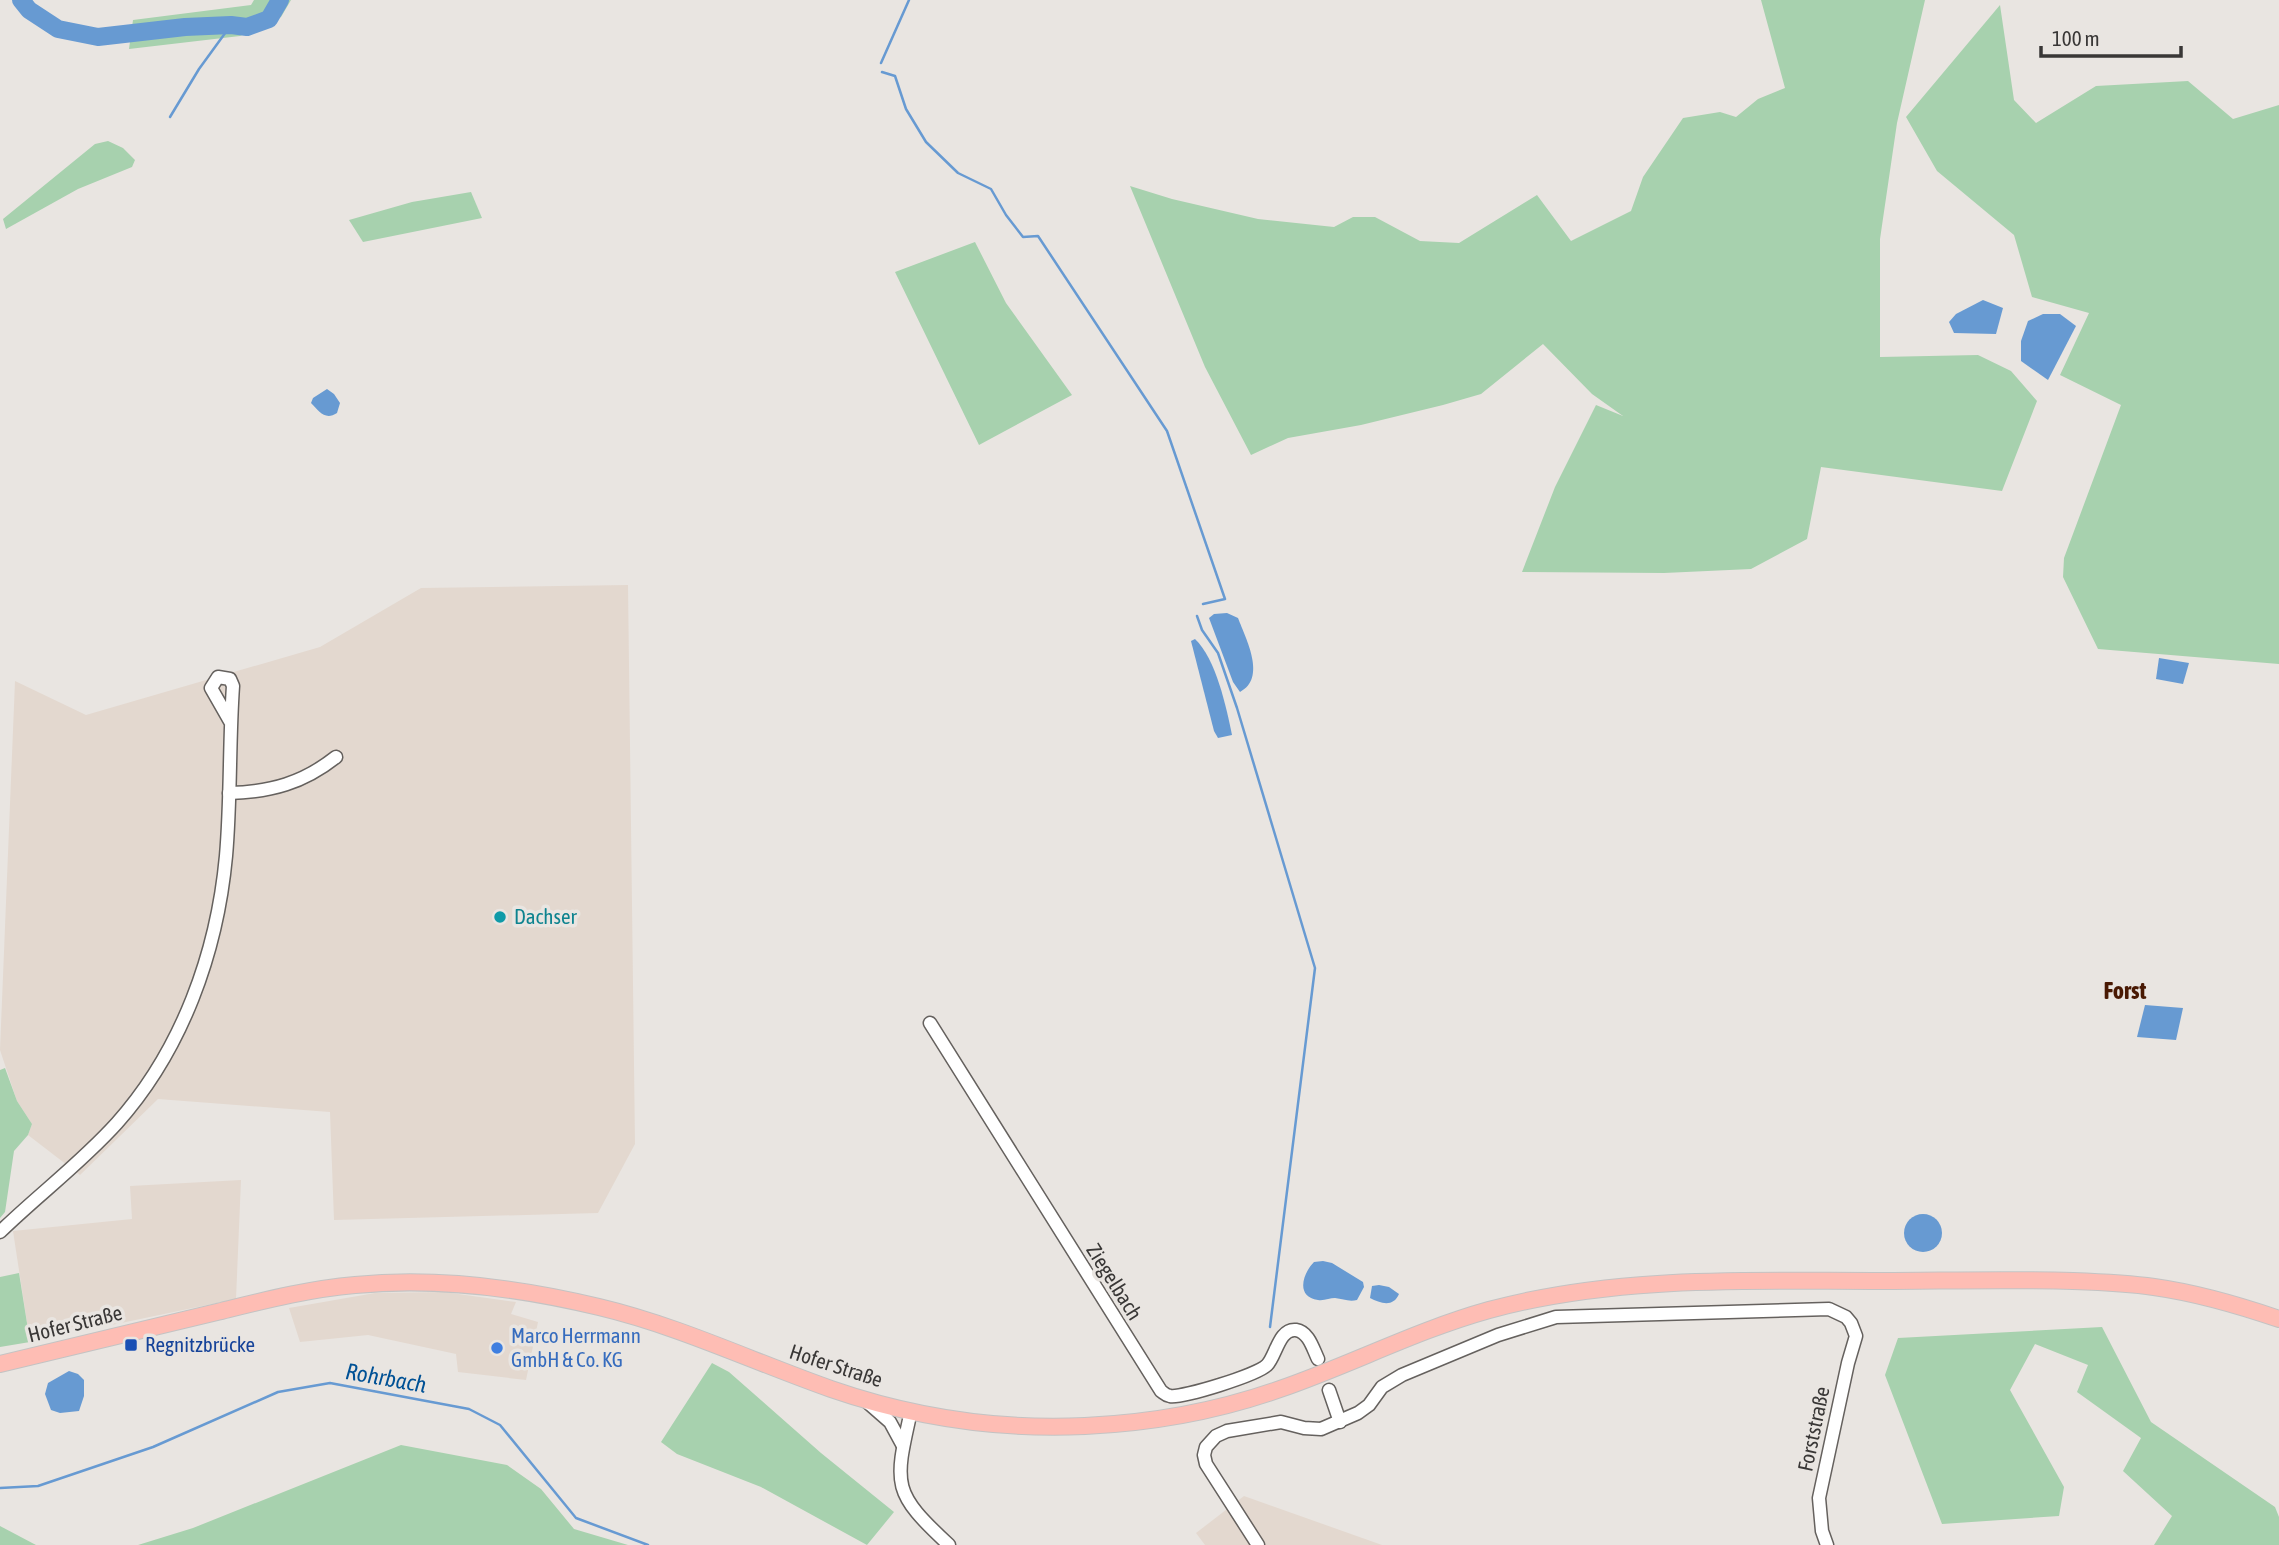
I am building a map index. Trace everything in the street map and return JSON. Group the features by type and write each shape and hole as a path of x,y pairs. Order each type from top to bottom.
{"main road":[{"name":"Hofer Straße","path":"0,1364 302,1293 383,1283 473,1285 545,1295 643,1319 789,1374 863,1399 911,1411 998,1424 1056,1427 1116,1424 1226,1405 1279,1390 1480,1312 1560,1293 1676,1282 2026,1279 2120,1283 2198,1295 2279,1319"}],"street":[{"path":"0,1232 118,1122 173,1041 196,990 215,931 224,875 230,723"},
{"path":"229,793 251,793 291,785 337,757"},
{"name":"Ziegelbach","path":"930,1023 1161,1391 1173,1396 1249,1377 1267,1366 1283,1336 1292,1330 1306,1335 1318,1359"},
{"name":"Forststraße","path":"1340,1422 1363,1410 1382,1387 1402,1375 1498,1335 1556,1317 1829,1309 1846,1317 1852,1323 1856,1336 1819,1498 1822,1531 1827,1545"},
{"path":"1258,1545 1206,1464 1206,1447 1216,1436 1227,1431 1281,1422 1314,1429 1340,1422 1329,1390"},
{"path":"863,1399 890,1422 903,1446"},
{"path":"911,1411 900,1476 905,1497 920,1519 949,1545"}],"shaded area":[{"path":"628,585 635,1144 598,1213 334,1220 330,1112 158,1099 80,1175 28,1135 32,1124 17,1101 0,1050 15,681 86,715 320,647 421,588"},
{"path":"241,1180 236,1299 30,1342 13,1231 132,1219 130,1186"},
{"path":"444,1292 516,1302 511,1314 538,1322 526,1380 458,1372 456,1354 368,1335 300,1342 289,1308 375,1293"},
{"path":"1244,1496 1382,1545 1205,1545 1196,1533"}],"green space":[{"path":"254,0 291,0 281,17 240,36 129,49 133,20 251,5"},
{"path":"1761,0 1925,0 1897,123 1880,239 1880,357 1978,355 2011,371 2037,401 2002,491 1821,467 1807,539 1751,569 1664,573 1522,572 1555,487 1596,405 1623,416 1592,394 1543,344 1481,394 1361,425 1288,438 1251,455 1205,367 1130,186 1172,199 1258,219 1334,227 1353,217 1375,217 1420,241 1459,243 1537,195 1571,241 1631,211 1643,177 1683,118 1720,112 1736,117 1758,99 1785,88"},
{"path":"2000,5 2014,100 2036,123 2096,86 2188,81 2233,119 2279,105 2279,664 2098,649 2063,577 2064,558 2121,405 2060,375 2089,313 2032,297 2014,235 1937,171 1906,117"},
{"path":"108,141 123,148 135,160 132,167 78,189 6,229 3,219 95,144"},
{"path":"471,192 482,218 363,242 349,220 412,202"},
{"path":"975,242 1006,303 1072,395 979,445 895,272"},
{"path":"5,1068 17,1101 32,1124 28,1135 14,1151 5,1212 0,1218 0,1070"},
{"path":"19,1273 30,1342 0,1347 0,1277"},
{"path":"2102,1327 2151,1422 2275,1507 2279,1517 2279,1545 2154,1545 2172,1516 2123,1471 2141,1438 2077,1392 2088,1365 2035,1344 2010,1390 2064,1487 2059,1516 1942,1524 1885,1375 1898,1338"},
{"path":"712,1363 729,1372 821,1453 894,1512 867,1545 761,1487 677,1454 661,1442"},
{"path":"401,1445 507,1465 541,1489 574,1529 628,1545 138,1545 193,1528"},
{"path":"0,1526 36,1545 0,1545"}],"water":[{"path":"1983,300 2003,308 1996,334 1954,333 1949,322 1956,314"},
{"path":"2043,314 2060,314 2076,326 2048,380 2021,361 2021,341 2028,321"},
{"path":"327,389 340,403 337,413 329,416 322,414 311,403 313,398"},
{"path":"1227,613 1238,618 1252,658 1252,677 1248,686 1240,692 1233,682 1209,618 1214,614"},
{"path":"1195,639 1209,658 1223,697 1232,735 1218,738 1214,731 1191,641"},
{"path":"2159,658 2189,663 2183,684 2156,679"},
{"path":"2145,1005 2183,1008 2176,1040 2137,1037"},
{"path":"1923,1214 1936,1220 1942,1233 1936,1246 1923,1252 1910,1246 1904,1233 1910,1220"},
{"path":"1314,1262 1332,1263 1363,1282 1364,1287 1357,1300 1318,1300 1306,1294 1303,1284 1307,1272"},
{"path":"1372,1286 1389,1287 1399,1294 1390,1303 1370,1298"},
{"path":"69,1371 84,1380 84,1396 79,1411 60,1413 51,1410 45,1394 48,1383"}],"waterway":[{"path":"21,0 29,10 58,29 98,37 185,27 247,27 269,19 280,0"},
{"path":"881,63 909,0"},
{"path":"170,117 199,69 231,25"},
{"path":"882,72 895,76 906,109 926,142 958,173 991,189 1023,237 1038,236 1167,431 1225,599 1203,604"},
{"path":"1197,616 1202,630 1218,653 1237,708 1315,968 1270,1327"},
{"name":"Rohrbach","path":"0,1488 38,1486 153,1447 278,1392 330,1383 469,1409 500,1425 576,1518 648,1545"}],"place":[{"name":"Dachser","path":"500,917"},
{"name":"Regnitzbrücke","path":"131,1345"},
{"name":"Marco Herrmann GmbH & Co. KG","path":"497,1348"}],"district":[{"name":"Forst","path":"2125,991"}]}
